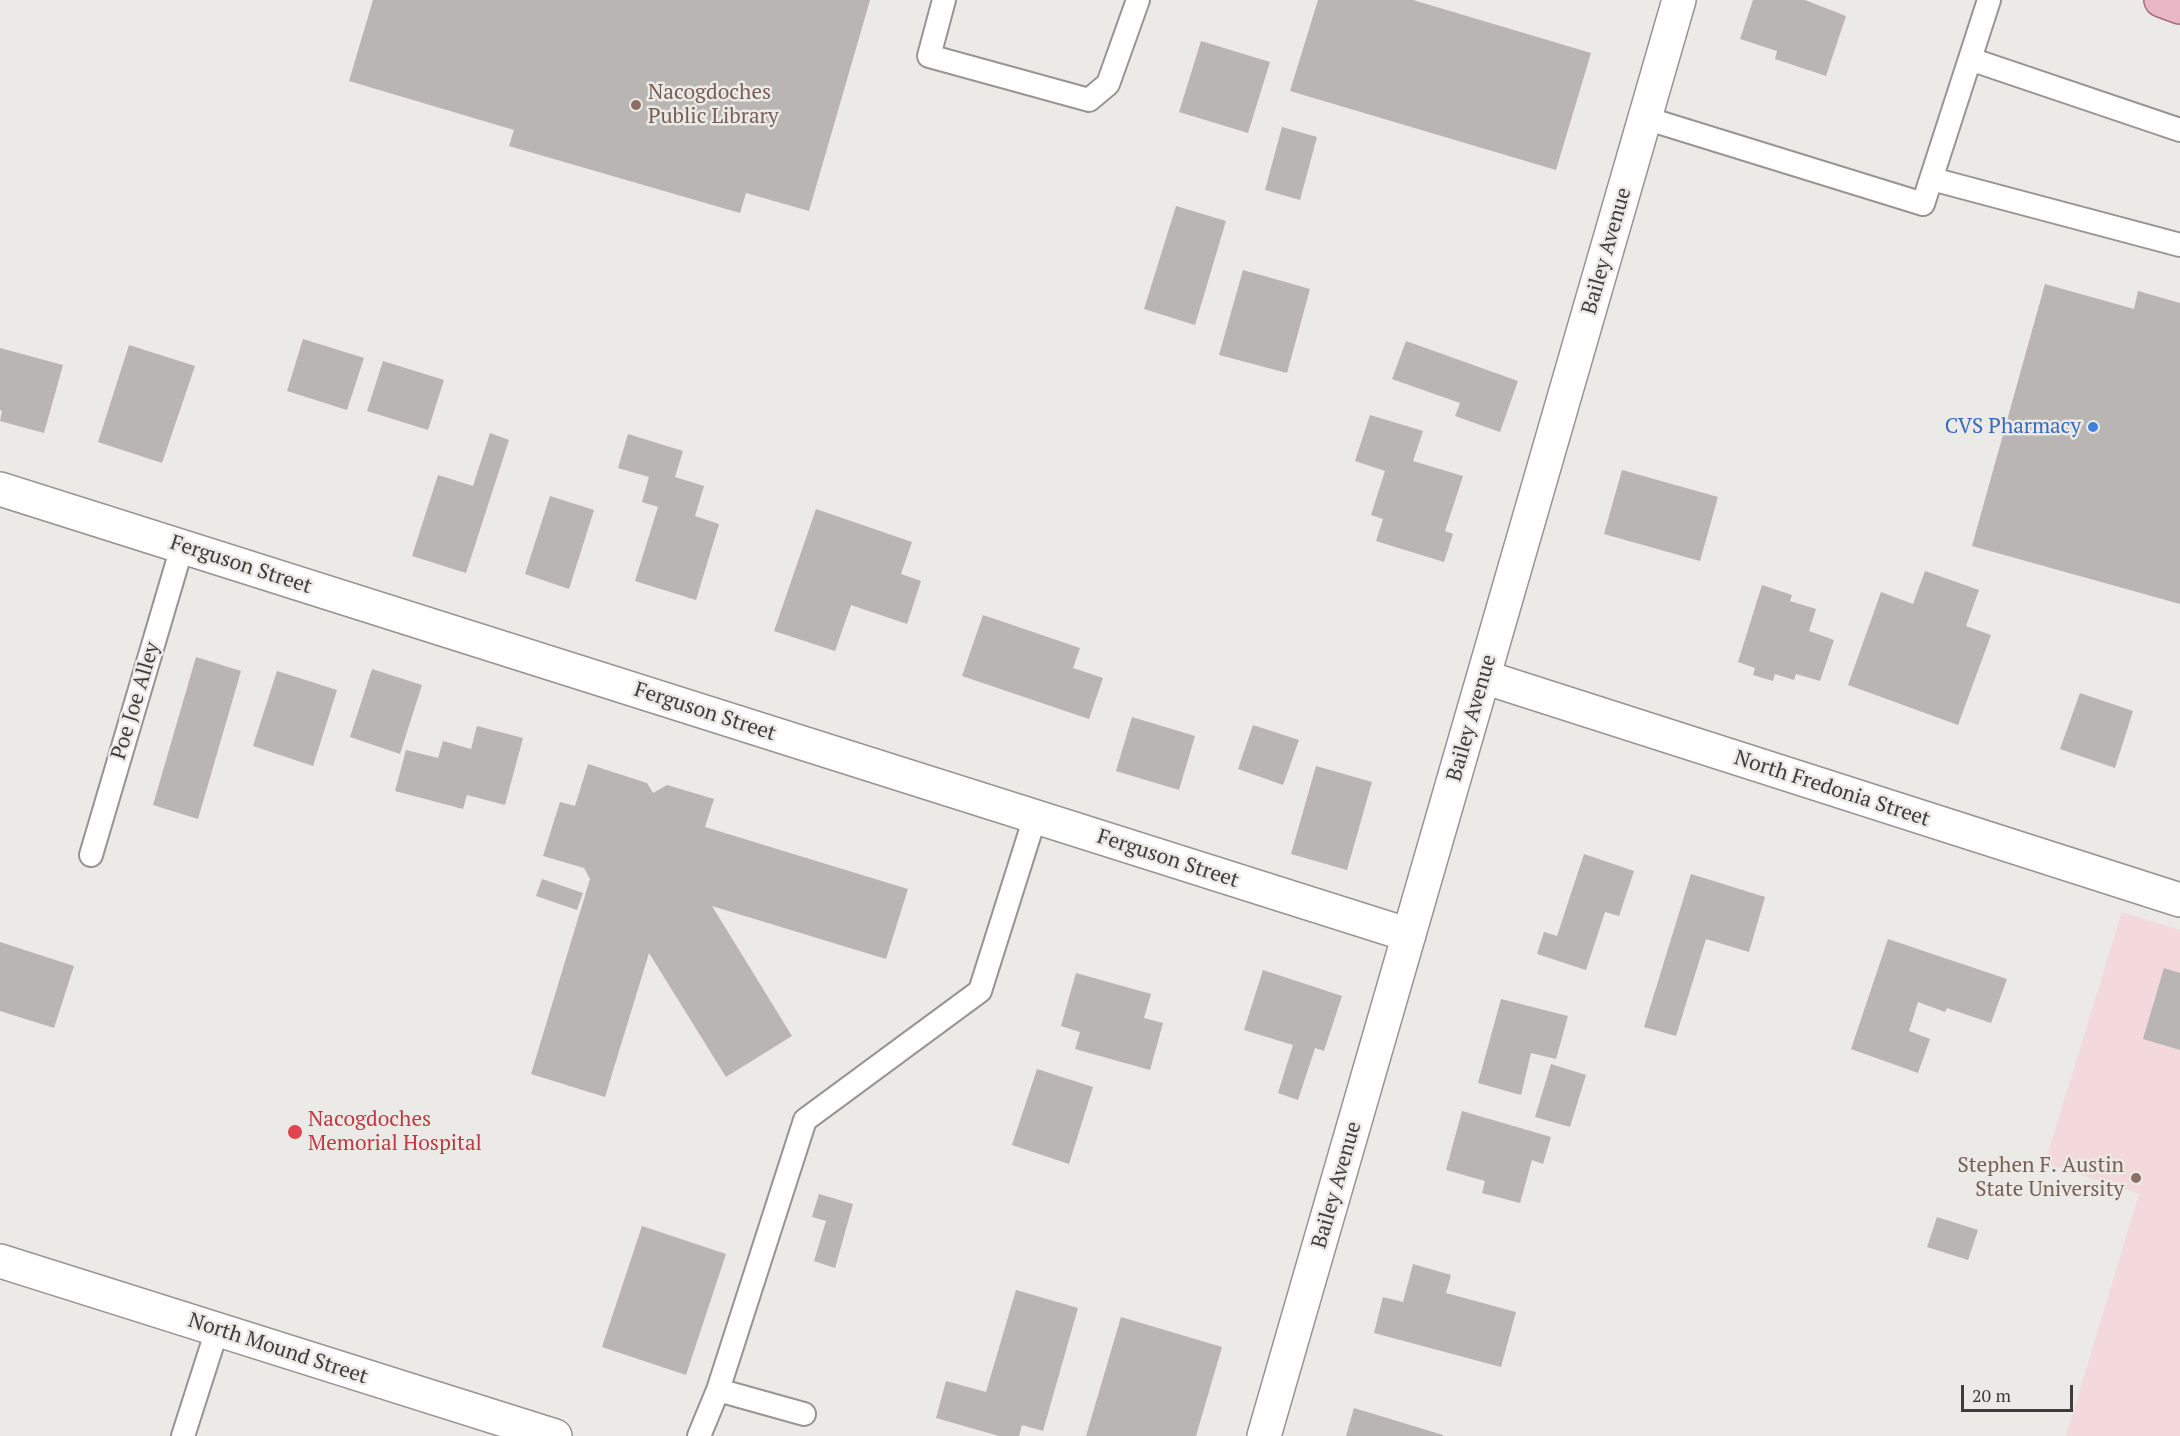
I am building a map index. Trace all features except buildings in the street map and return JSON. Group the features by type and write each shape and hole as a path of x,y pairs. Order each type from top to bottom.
{"main road":[{"path":"2161,0 2180,7"}],"street":[{"name":"Bailey Avenue","path":"1264,1436 1679,0"},
{"name":"Ferguson Street","path":"0,489 1409,935"},
{"name":"North Fredonia Street","path":"1484,677 2180,900"},
{"name":"North Mound Street","path":"0,1260 555,1436"}],"lane":[{"path":"945,0 929,56 1089,100 1108,84 1138,0"},
{"path":"1646,118 1923,204 1989,0"},
{"path":"1970,59 2180,130"},
{"path":"1932,179 2180,245"},
{"name":"Poe Joe Alley","path":"91,855 182,547"},
{"path":"699,1436 718,1390 805,1120 980,991 1035,817"},
{"path":"183,1436 217,1330"},
{"path":"718,1390 804,1414"}],"shaded area":[{"name":"Stephen F. Austin State University","path":"2122,912 2180,930 2180,1436 2066,1436 2139,1194 2045,1163"}],"place":[{"name":"Nacogdoches Public Library","path":"636,105"},
{"name":"CVS Pharmacy","path":"2093,427"},
{"name":"Nacogdoches Memorial Hospital","path":"295,1132"},
{"name":"Stephen F. Austin State University","path":"2136,1178"}]}
